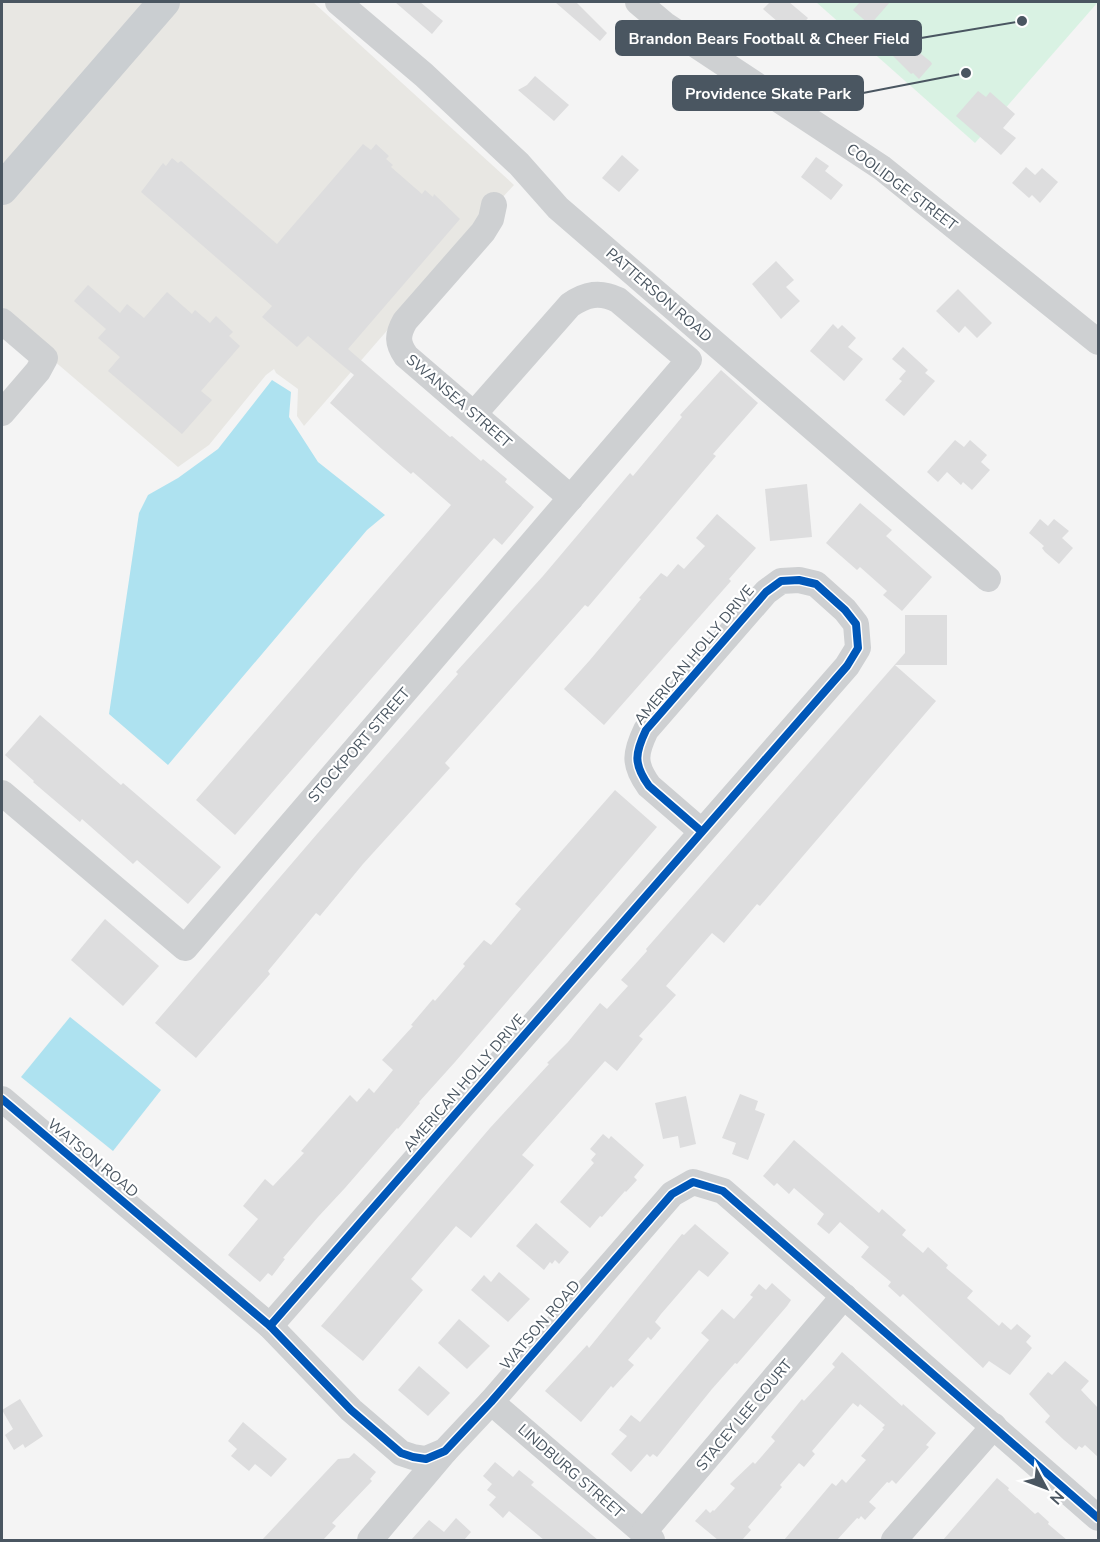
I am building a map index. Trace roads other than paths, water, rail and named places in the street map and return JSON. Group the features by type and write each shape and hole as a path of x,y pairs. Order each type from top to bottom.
{"main road":[{"path":"2,189 164,2"}],"street":[{"name":"PATTERSON ROAD","path":"338,2 424,75 493,139 558,208 988,579"},
{"name":"COOLIDGE STREET","path":"638,2 664,24 882,168 1098,342"},
{"name":"SWANSEA STREET","path":"494,206 491,219 483,232 405,321 398,339 400,348 406,356 571,498"},
{"name":"STOCKPORT STREET","path":"2,793 185,948 689,360 618,300 607,294 581,297 570,305 474,414"},
{"path":"2,321 45,358 38,371 2,413"},
{"name":"AMERICAN HOLLY DRIVE","path":"270,1326 847,666 858,648 856,624 845,610 816,584 799,580 781,581 766,592 646,730 638,746 636,761 642,777 649,786 701,831"},
{"name":"WATSON ROAD","path":"2,1099 270,1326 351,1410 401,1453 426,1459 445,1451 491,1402 672,1194 693,1182 723,1191 1098,1518"},
{"name":"STACEY LEE COURT","path":"647,1537 844,1296"},
{"name":"LINDBURG STREET","path":"491,1402 647,1537"},
{"path":"894,1540 994,1426"},
{"path":"370,1540 445,1451"}],"water":[{"path":"272,380 291,392 289,417 318,462 385,515 367,530 168,765 109,714 139,513 148,495 178,478 218,449"},
{"path":"70,1017 161,1090 113,1151 21,1077"}],"place":[{"name":"Brandon Bears Football & Cheer Field","path":"1022,21"},
{"name":"Providence Skate Park","path":"966,73"}]}
